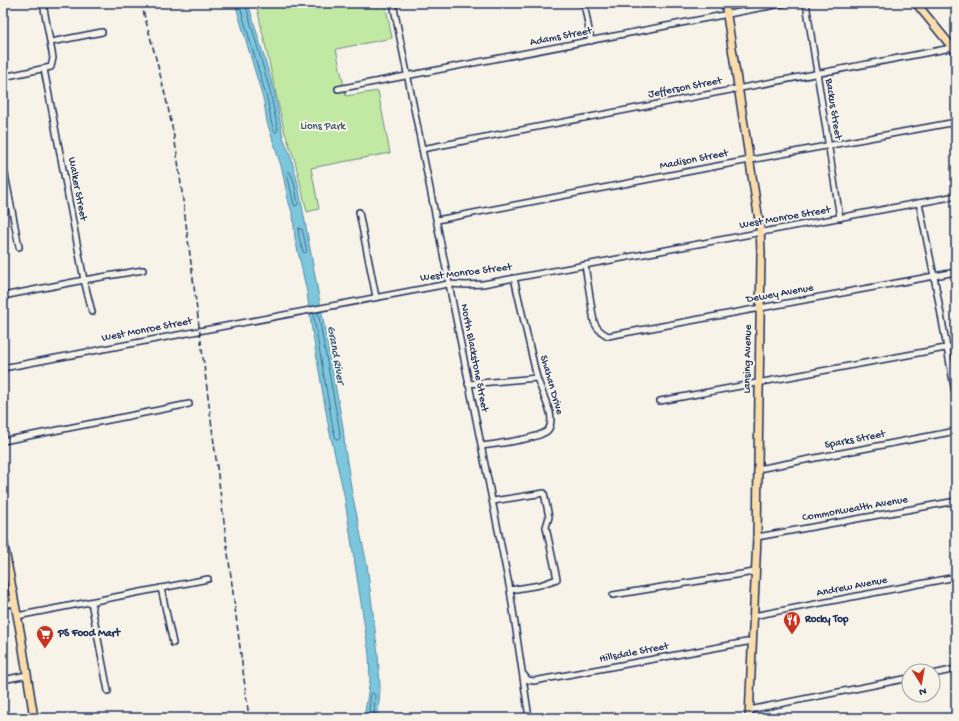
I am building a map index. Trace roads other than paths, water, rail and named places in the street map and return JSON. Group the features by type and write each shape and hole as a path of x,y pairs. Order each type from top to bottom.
{"main road":[{"name":"Lansing Avenue","path":"725,3 760,227 761,253 757,537 754,572 749,718"},
{"path":"916,3 954,49"},
{"path":"3,540 34,718"}],"street":[{"path":"3,77 44,70 51,67 54,58 43,3"},
{"name":"North Blackstone Street","path":"393,3 510,590 529,718"},
{"path":"584,3 591,41"},
{"name":"Adams Street","path":"338,89 786,3"},
{"name":"Backus Street","path":"806,3 840,218"},
{"path":"51,42 102,32"},
{"name":"Jefferson Street","path":"422,148 738,87 946,49 954,49"},
{"name":"Walker Street","path":"44,70 84,280 92,312"},
{"name":"Madison Street","path":"437,220 956,122"},
{"path":"3,164 19,247"},
{"name":"West Monroe Street","path":"3,368 448,284 483,284 956,196"},
{"path":"919,203 956,398"},
{"path":"359,212 376,298"},
{"name":"Dewey Avenue","path":"584,265 594,322 601,332 608,336 956,272"},
{"path":"3,296 143,270"},
{"name":"Shahan Drive","path":"482,446 534,437 548,431 551,422 550,412 537,378 514,278"},
{"path":"660,401 956,346"},
{"path":"468,384 537,378"},
{"path":"3,441 189,404"},
{"name":"Sparks Street","path":"758,469 956,431"},
{"path":"493,501 544,493 546,499 549,517 546,527 557,579 540,585 510,590"},
{"name":"Commonwealth Avenue","path":"757,537 956,501"},
{"path":"613,595 754,572"},
{"name":"Andrew Avenue","path":"753,616 956,577"},
{"path":"17,616 208,579"},
{"path":"161,588 173,642"},
{"path":"90,602 108,691"},
{"path":"3,606 15,603"},
{"name":"Hillsdale Street","path":"523,674 528,680 534,681 752,641"},
{"path":"941,672 956,669"},
{"path":"3,680 27,676"},
{"path":"749,710 901,680"}],"water":[{"name":"Grand River","path":"235,3 248,3 274,90 283,137 290,154 298,184 343,427 352,493 367,565 378,654 380,687 378,718 364,718 370,680 369,654 344,494 329,429 307,292 295,238 293,215 288,200 282,169 267,122 264,102"}],"railway":[{"path":"141,3 157,62 175,141 249,718"}],"place":[{"name":"Rocky Top","path":"792,635"},
{"name":"PS Food Mart","path":"45,649"}],"park label":[{"name":"Lions Park","path":"323,127"}]}
